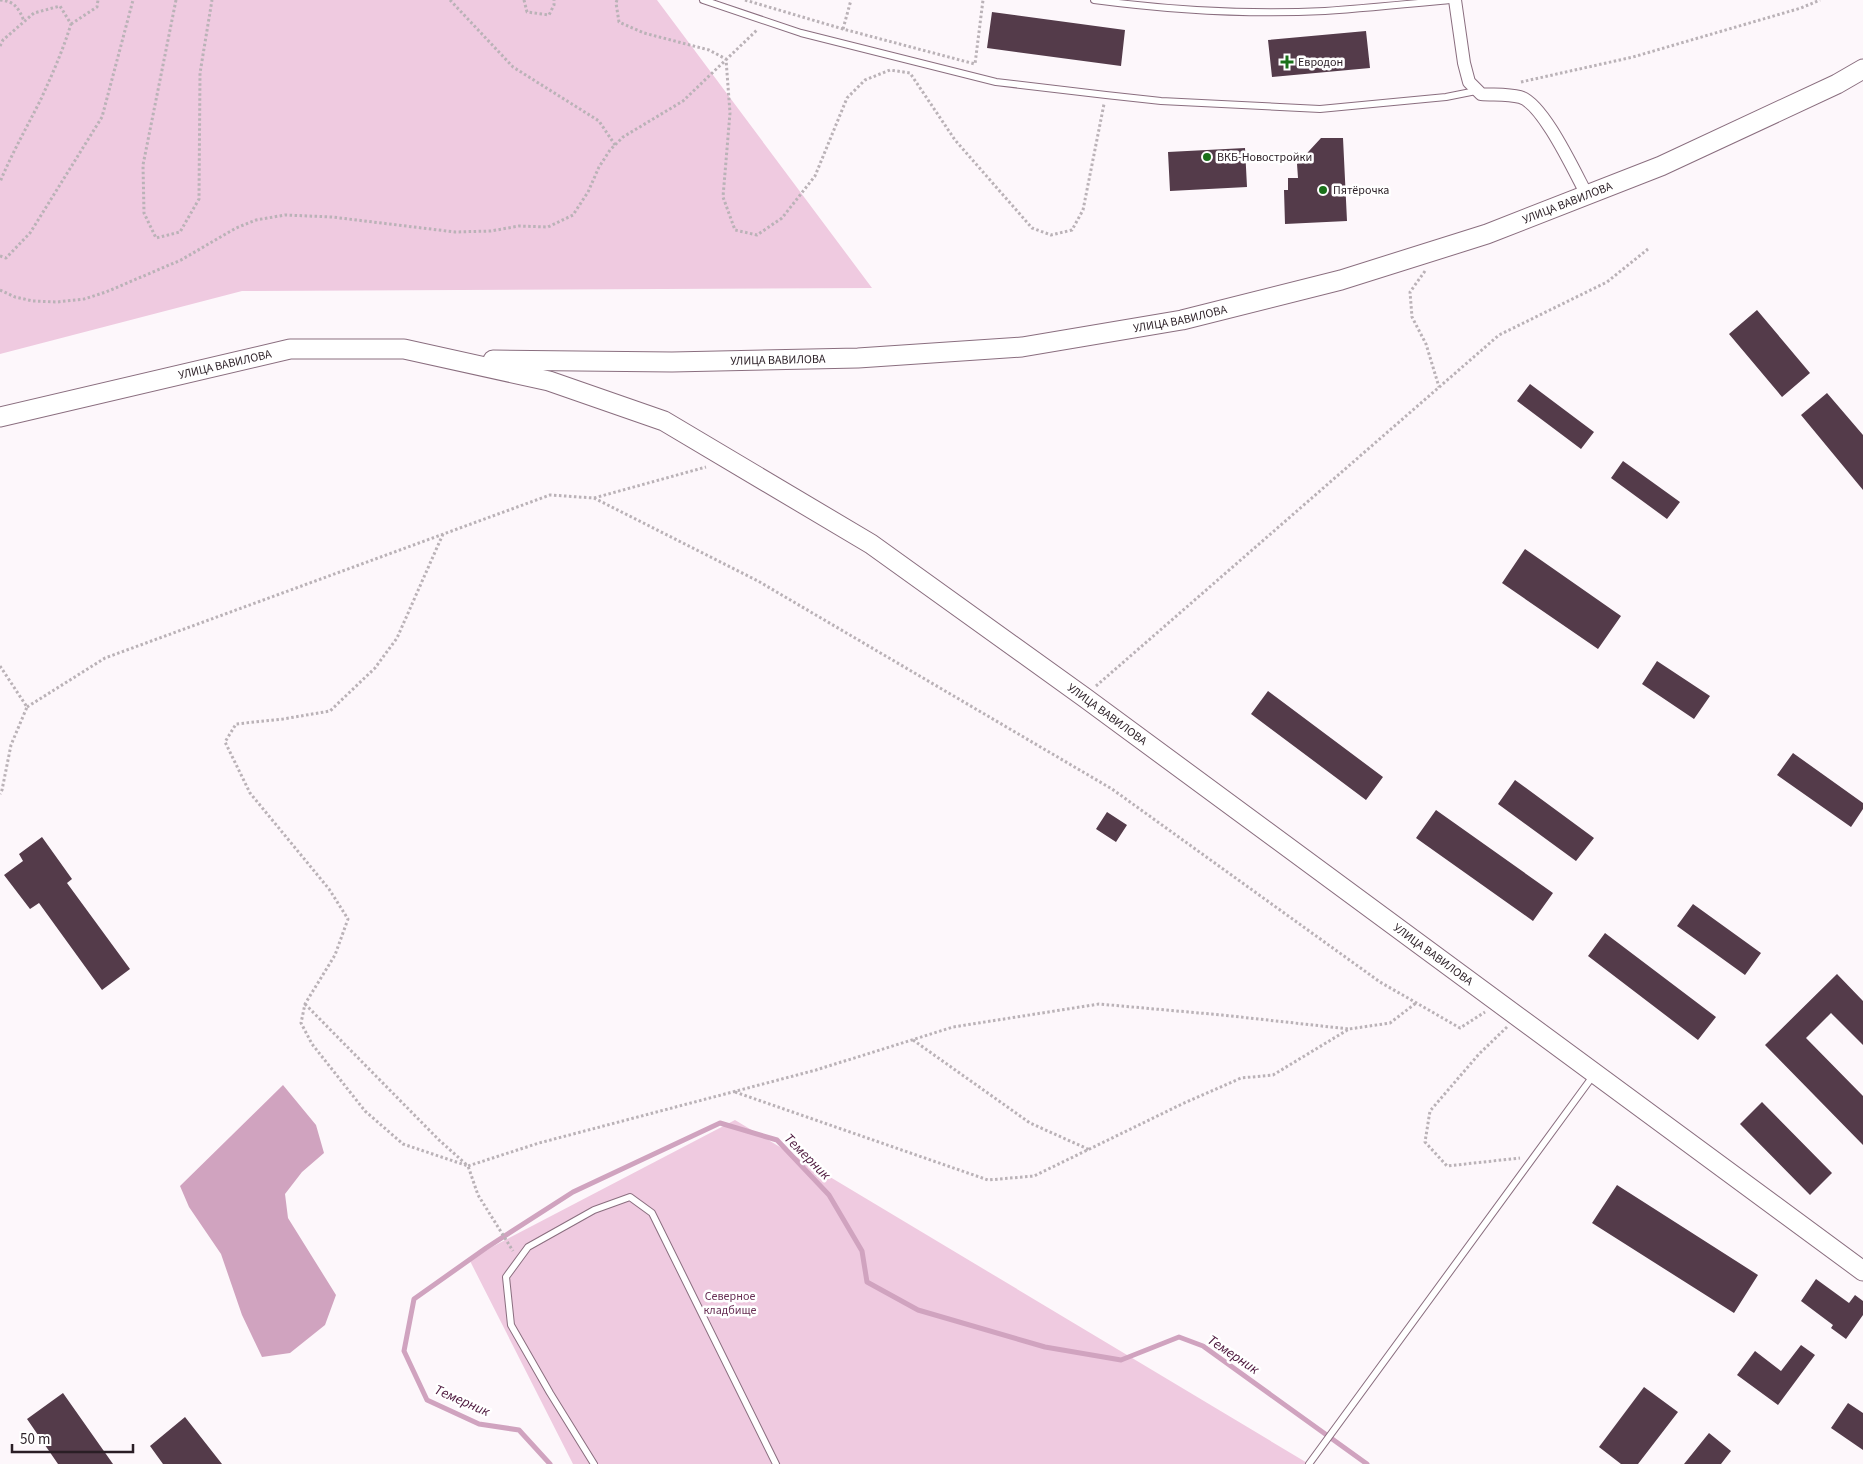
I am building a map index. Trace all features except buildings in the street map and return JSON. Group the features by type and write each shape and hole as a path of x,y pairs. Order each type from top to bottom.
{"street":[{"path":"1455,0 1464,63 1469,82 1481,94 1520,97 1530,102 1542,115 1587,195"},
{"name":"УЛИЦА ВАВИЛОВА","path":"454,360 702,361 858,358 1022,347 1182,320 1342,280 1487,234 1670,162 1837,84 1863,69"},
{"name":"УЛИЦА ВАВИЛОВА","path":"0,417 290,349 404,349 549,381 664,421 871,544 1084,696 1863,1271"}],"lane":[{"path":"704,0 801,33 996,82 1106,95 1320,110 1446,96 1476,90"},
{"path":"1094,0 1156,8 1274,12 1324,11 1450,0"},
{"path":"1309,1464 1595,1073"},
{"path":"594,1464 511,1325 506,1277 528,1247 594,1210 630,1197 652,1213 776,1464"}],"path":[{"path":"0,0 7,0 17,6 24,21"},
{"path":"0,182 41,98 71,24 97,7 98,0"},
{"path":"0,256 6,258 30,233 102,116 133,0"},
{"path":"176,0 143,165 144,214 156,238 180,232 199,199 200,73 212,0"},
{"path":"450,0 513,67 599,121 615,145"},
{"path":"524,0 526,12 549,15 554,5 554,0"},
{"path":"617,0 620,22 644,34 709,50 726,59"},
{"path":"745,0 842,29 975,64 983,0"},
{"path":"842,29 850,0"},
{"path":"1514,84 1632,57 1801,8 1820,0"},
{"path":"0,46 3,40 34,13 60,6 71,24"},
{"path":"0,290 15,297 33,301 84,300 181,260 236,228 256,220 285,215 332,217 455,232 492,231 519,226 548,227 574,215 588,192 599,167 623,137 683,101 767,21"},
{"path":"726,59 730,114 723,197 734,230 757,236 782,218 815,176 847,98 865,80 890,70 910,73 956,140 1032,228 1052,235 1072,230 1083,210 1106,95"},
{"path":"1084,696 1499,335 1608,282 1648,249"},
{"path":"1426,270 1410,292 1412,317 1426,344 1439,388"},
{"path":"0,794 11,745 26,707 106,658 550,495 594,498 729,460"},
{"path":"594,498 758,581 1112,789 1380,982 1460,1028 1500,1003"},
{"path":"443,534 397,638 369,674 330,711 236,724 225,742 250,793 329,890 348,920 335,955 305,1004 301,1023 312,1044 365,1111 403,1144 468,1166 539,1143 816,1070 954,1027 1099,1004 1349,1029 1390,1023 1416,1003"},
{"path":"0,666 26,707"},
{"path":"305,1004 439,1140 468,1166 478,1195 519,1260"},
{"path":"1518,1016 1479,1054 1430,1111 1425,1142 1447,1166 1534,1157"},
{"path":"735,1091 988,1180 1034,1176 1182,1104 1241,1078 1273,1075 1349,1029"},
{"path":"913,1040 1030,1123 1090,1150"}],"green space":[{"path":"0,0 657,0 872,288 242,291 0,354"},
{"name":"Северное кладбище","path":"735,1120 1309,1464 573,1464 469,1259"}],"shaded area":[{"path":"283,1085 316,1125 324,1153 302,1172 285,1194 288,1218 336,1295 325,1325 290,1353 262,1357 242,1315 221,1254 189,1207 180,1186"}],"waterway":[{"name":"Темерник","path":"550,1464 519,1430 479,1424 427,1400 404,1351 414,1299 486,1248 573,1192 720,1123 777,1140 829,1195 862,1251 867,1282 918,1310 1045,1347 1121,1360 1179,1337 1203,1346 1367,1464"}],"place":[{"name":"Евродон","path":"1287,62"},
{"name":"ВКБ-Новостройки","path":"1207,157"},
{"name":"Пятёрочка","path":"1323,190"}]}
